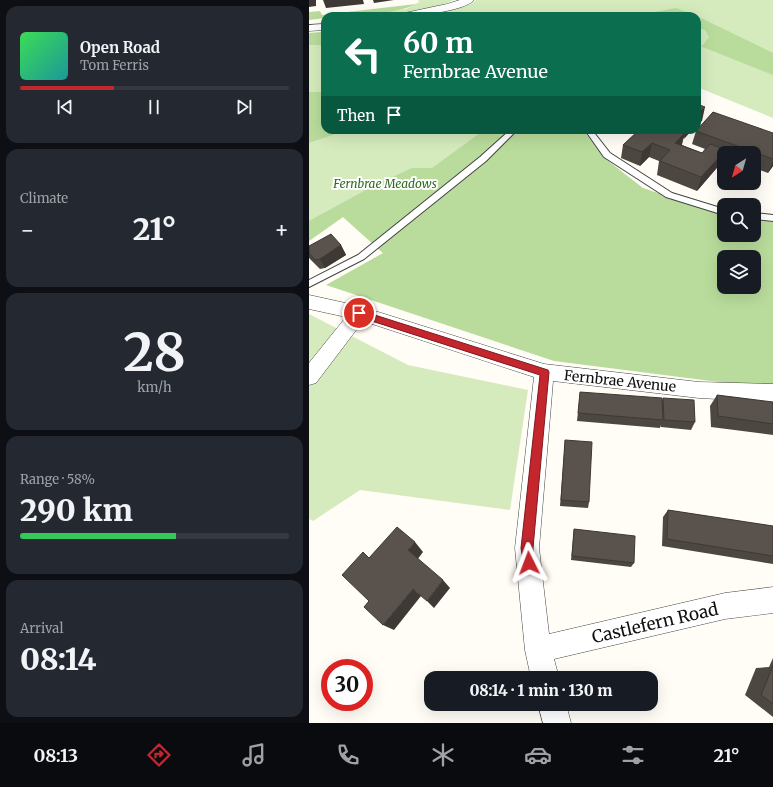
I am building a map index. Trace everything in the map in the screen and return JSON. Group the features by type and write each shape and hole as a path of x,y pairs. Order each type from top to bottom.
{"street":[{"path":"424,12 449,7 469,0"},
{"path":"309,28 321,26"},
{"name":"Fernbrae Avenue","path":"309,302 359,313 545,372 699,390 773,393"},
{"path":"309,377 359,313"},
{"path":"543,671 538,650 527,548 545,372"},
{"name":"Castlefern Road","path":"538,650 725,606 773,600"},
{"path":"554,711 557,723"}],"lane":[{"path":"309,284 361,257 483,159 510,134"},
{"path":"591,134 607,155 669,195 717,210"},
{"path":"761,217 773,218"}],"green space":[{"path":"418,0 454,0 414,12 380,12 406,9 419,2"},
{"path":"476,0 773,0 773,118 701,89 701,12 441,12 457,9"},
{"path":"416,4 390,12 348,12"},
{"path":"676,8 686,12 655,12"},
{"path":"320,11 321,18 309,20 309,12"},
{"path":"701,18 773,53 773,75 701,46 709,37 705,30 701,28"},
{"name":"Fernbrae Meadows","path":"321,32 321,134 530,134 383,253 343,217 309,241 309,33"},
{"path":"321,32 321,45 309,45 309,33"},
{"path":"309,92 321,92 321,134 335,134 309,143"},
{"path":"479,134 586,134 607,160 643,188 717,213 717,242 761,242 761,220 773,222 773,389 554,361 326,285 383,253 343,217 309,241 309,221 373,186 412,168 432,168"},
{"path":"309,314 408,365 528,390 510,510 360,490 313,521 309,519"}],"building":[{"path":"701,106 705,107 701,111"},
{"path":"713,112 773,133 773,159 761,155 761,146 737,146 701,133 701,125"},
{"path":"635,134 684,134 675,143 702,153 710,144 717,147 717,160 701,177 660,161 670,150 652,143 642,152 623,145"},
{"path":"331,234 341,245 320,259 315,260 309,253 309,246"},
{"path":"580,392 662,398 663,420 578,413"},
{"path":"717,395 773,402 773,424 718,416"},
{"path":"663,398 694,400 695,422 664,420"},
{"path":"565,440 592,442 589,502 561,500"},
{"path":"668,510 773,526 773,556 667,539"},
{"path":"397,527 415,542 408,550 443,580 427,601 413,589 383,625 364,607 369,601 342,575 363,552 369,558"},
{"path":"574,529 635,536 634,563 572,556"},
{"path":"773,666 773,704 761,695"}],"route":[{"path":"359,313 545,372 527,548 529,563"}]}
